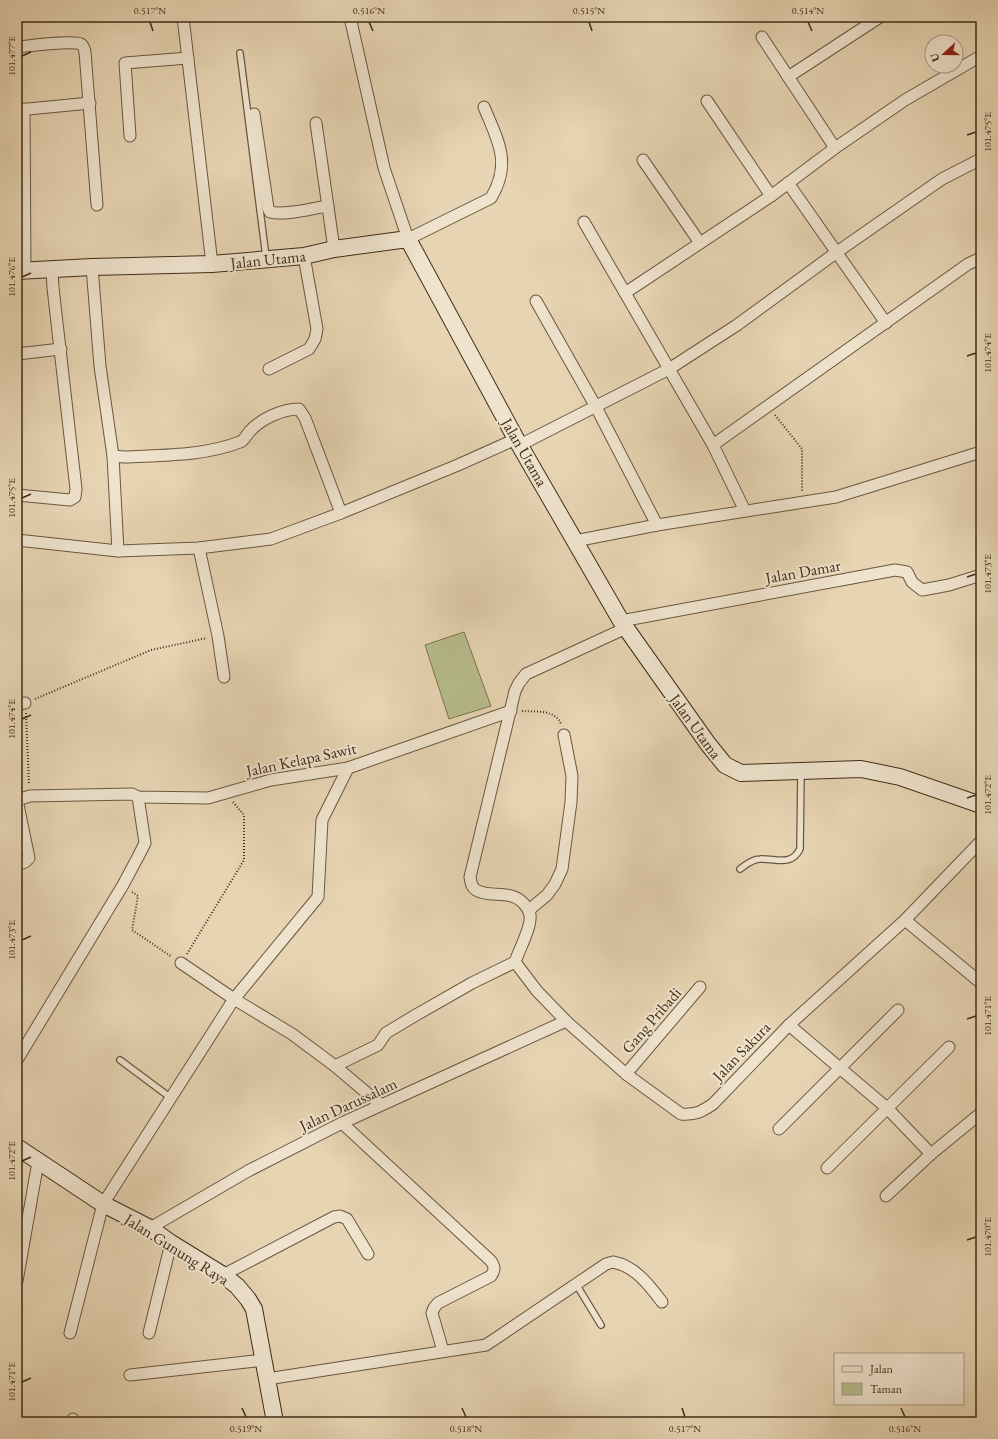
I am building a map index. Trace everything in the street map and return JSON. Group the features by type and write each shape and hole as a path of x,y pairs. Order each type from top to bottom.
{"street":[{"path":"183,17 212,264"},
{"path":"350,17 384,168 408,239 491,198 498,186 502,168 501,149 484,107"},
{"path":"788,77 880,17"},
{"path":"762,37 835,148"},
{"path":"17,47 67,43 79,44 83,46 85,52 90,103 97,205"},
{"path":"625,293 771,196 835,148 905,100 979,57"},
{"path":"130,136 125,63 188,58"},
{"path":"707,101 771,196"},
{"path":"21,271 21,110 90,103"},
{"path":"254,114 268,208 270,212 283,213 328,206"},
{"path":"316,122 334,249"},
{"path":"17,540 118,551 200,548 270,539 341,513 518,442 596,407 669,369 737,325 837,252 942,179 981,159"},
{"path":"643,160 700,243"},
{"path":"788,183 886,323"},
{"path":"584,222 713,445 745,511"},
{"name":"Jalan Utama","path":"21,271 212,264 266,260 304,256 334,249 408,239 518,442 624,624 708,744 725,765 741,773 861,769 900,777 981,805"},
{"path":"269,369 309,349 315,339 317,329 304,256"},
{"path":"713,445 968,264 981,258"},
{"path":"92,268 100,366 113,456 118,551"},
{"path":"17,495 70,500 75,497 76,489 52,270"},
{"path":"536,301 596,407 657,524"},
{"path":"17,354 61,349"},
{"path":"113,456 124,457 203,452 242,442 250,431 263,420 289,409 299,409 305,418 341,513"},
{"path":"575,540 657,524 836,497 981,452"},
{"path":"200,548 218,636 224,677"},
{"name":"Jalan Damar","path":"624,624 896,570 907,572 912,582 922,590 950,585 981,575"},
{"path":"335,1066 378,1046 386,1033 472,983 515,962 530,919 529,910 522,901 514,896 476,890 472,887 470,877 519,683 526,674 624,624"},
{"name":"Jalan Kelapa Sawit","path":"17,800 30,796 132,794 138,797 208,798 271,780 348,768 511,711"},
{"path":"529,910 547,895 555,884 562,869 572,776 564,735"},
{"path":"70,1333 103,1204 234,999 318,897 322,820 348,768"},
{"path":"17,1060 123,885 145,843 138,797"},
{"path":"17,800 29,858 25,862 17,865"},
{"name":"Jalan Sakura","path":"515,962 537,992 566,1021 626,1074 681,1114 700,1113 712,1104 790,1025 905,920 981,841"},
{"path":"905,920 981,983"},
{"path":"181,963 234,999 292,1034 335,1066 381,1105"},
{"name":"Gang Pribadi","path":"626,1074 700,987"},
{"path":"779,1129 898,1010"},
{"name":"Jalan Darussalam","path":"150,1228 248,1171 342,1123 566,1021"},
{"path":"790,1025 887,1108 931,1154"},
{"path":"827,1168 949,1047"},
{"path":"886,1196 931,1154 981,1113"},
{"path":"342,1123 494,1265 494,1272 491,1276 438,1303 434,1308 432,1313 443,1351"},
{"name":"Jalan Gunung Raya","path":"17,1147 103,1204 150,1228 171,1243 223,1275 237,1286 248,1298 254,1309 275,1422"},
{"path":"17,1281 38,1162"},
{"path":"223,1275 334,1217 340,1216 347,1219 368,1254"},
{"path":"149,1333 171,1243"},
{"path":"267,1380 486,1345 606,1264 613,1262 634,1271 646,1281 662,1302"},
{"path":"130,1375 264,1360"}],"lane":[{"path":"240,53 266,260"},
{"path":"740,869 758,858 787,860 796,857 800,850 801,772"},
{"path":"120,1060 171,1098"},
{"path":"576,1284 601,1325"}],"path":[{"path":"768,405 802,449 802,502"},
{"path":"30,796 21,703 151,650 218,636"},
{"path":"511,711 548,713 555,716 560,721 564,735"},
{"path":"123,885 138,896 132,930 181,963 244,860 244,815 226,793"}],"green space":[{"path":"464,632 491,706 449,719 425,645"}]}
